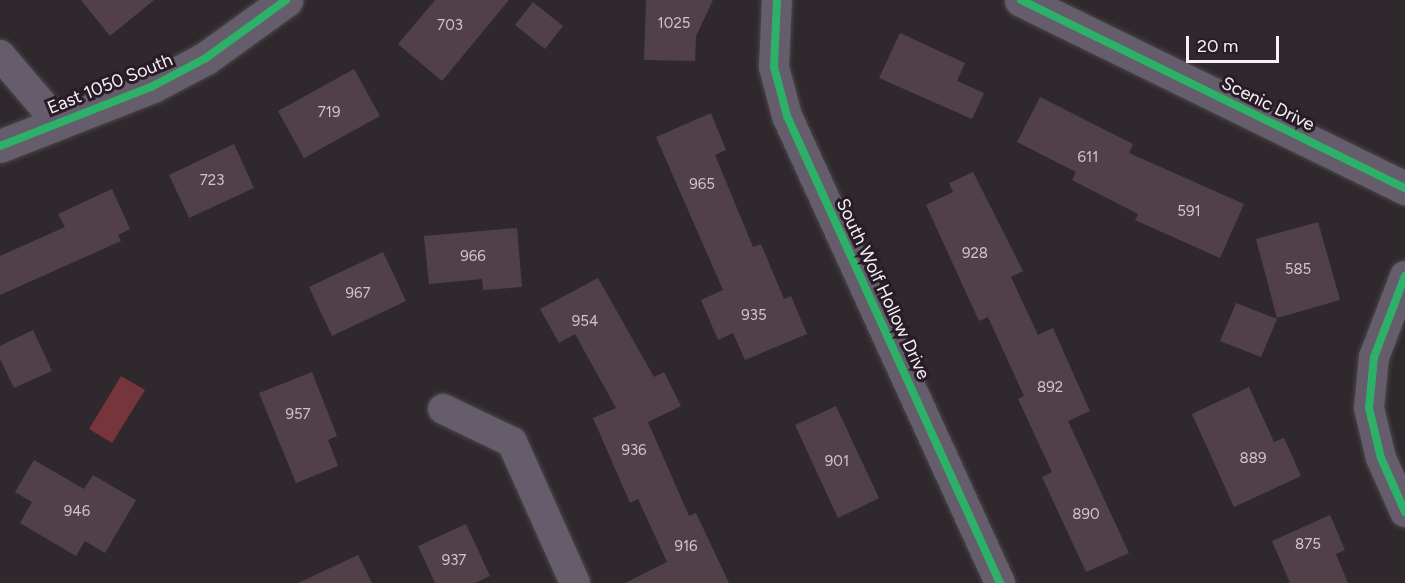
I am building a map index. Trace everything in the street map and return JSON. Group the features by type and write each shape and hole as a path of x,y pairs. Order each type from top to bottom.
{"street":[{"name":"East 1050 South","path":"0,146 153,86 206,58 286,0"},
{"name":"South Wolf Hollow Drive","path":"777,0 774,67 787,116 1000,583"},
{"name":"Scenic Drive","path":"1021,0 1405,188"},
{"path":"0,55 57,122"},
{"path":"1405,276 1374,357 1369,408 1381,458 1405,512"},
{"path":"443,409 512,442 575,583"}],"shaded area":[{"path":"121,376 145,390 112,443 89,429"}],"building":[{"path":"81,0 154,0 110,36"},
{"path":"435,0 509,0 442,81 398,44"},
{"path":"646,0 713,0 696,36 695,61 644,60"},
{"path":"533,2 563,26 545,49 515,25"},
{"path":"900,33 965,63 957,81 984,93 972,119 879,78"},
{"path":"354,69 380,116 304,158 278,111"},
{"path":"1040,97 1133,144 1129,153 1244,204 1220,258 1135,220 1138,214 1072,180 1076,172 1017,142"},
{"path":"711,113 726,150 715,155 753,247 761,244 784,299 791,296 807,334 745,360 733,333 718,340 701,300 723,290 656,137"},
{"path":"234,144 254,188 189,218 169,175"},
{"path":"973,172 1023,271 1011,277 1038,335 1053,328 1090,411 1068,421 1129,553 1086,572 1042,477 1052,472 1018,399 1024,396 988,317 979,321 926,205 953,192 949,183"},
{"path":"112,189 130,229 118,235 121,241 0,295 0,256 65,227 58,214"},
{"path":"1318,222 1340,300 1277,318 1256,239"},
{"path":"517,228 522,287 483,290 482,279 429,284 424,236"},
{"path":"383,252 406,301 332,336 309,287"},
{"path":"598,278 654,377 664,372 681,406 648,422 689,516 696,513 729,583 625,583 667,562 638,499 630,503 593,418 616,408 575,334 559,343 540,309"},
{"path":"1236,303 1277,319 1261,357 1220,341"},
{"path":"33,330 52,371 14,388 0,359 0,346"},
{"path":"312,372 337,436 328,440 338,466 296,483 259,393"},
{"path":"1249,387 1274,442 1284,438 1301,476 1234,507 1192,414"},
{"path":"836,406 879,498 838,518 795,425"},
{"path":"34,460 84,489 93,475 136,500 105,553 85,541 76,556 20,523 32,502 15,492"},
{"path":"1330,515 1345,550 1336,554 1348,583 1290,583 1272,541"},
{"path":"466,524 490,576 475,583 435,583 418,546"},
{"path":"358,555 372,583 298,583"}],"cycle path":[{"path":"0,146 153,86 206,58 286,0"},
{"path":"777,0 774,67 787,116 1000,583"},
{"path":"1021,0 1405,188"},
{"path":"1405,276 1374,357 1369,408 1381,458 1405,512"}]}
